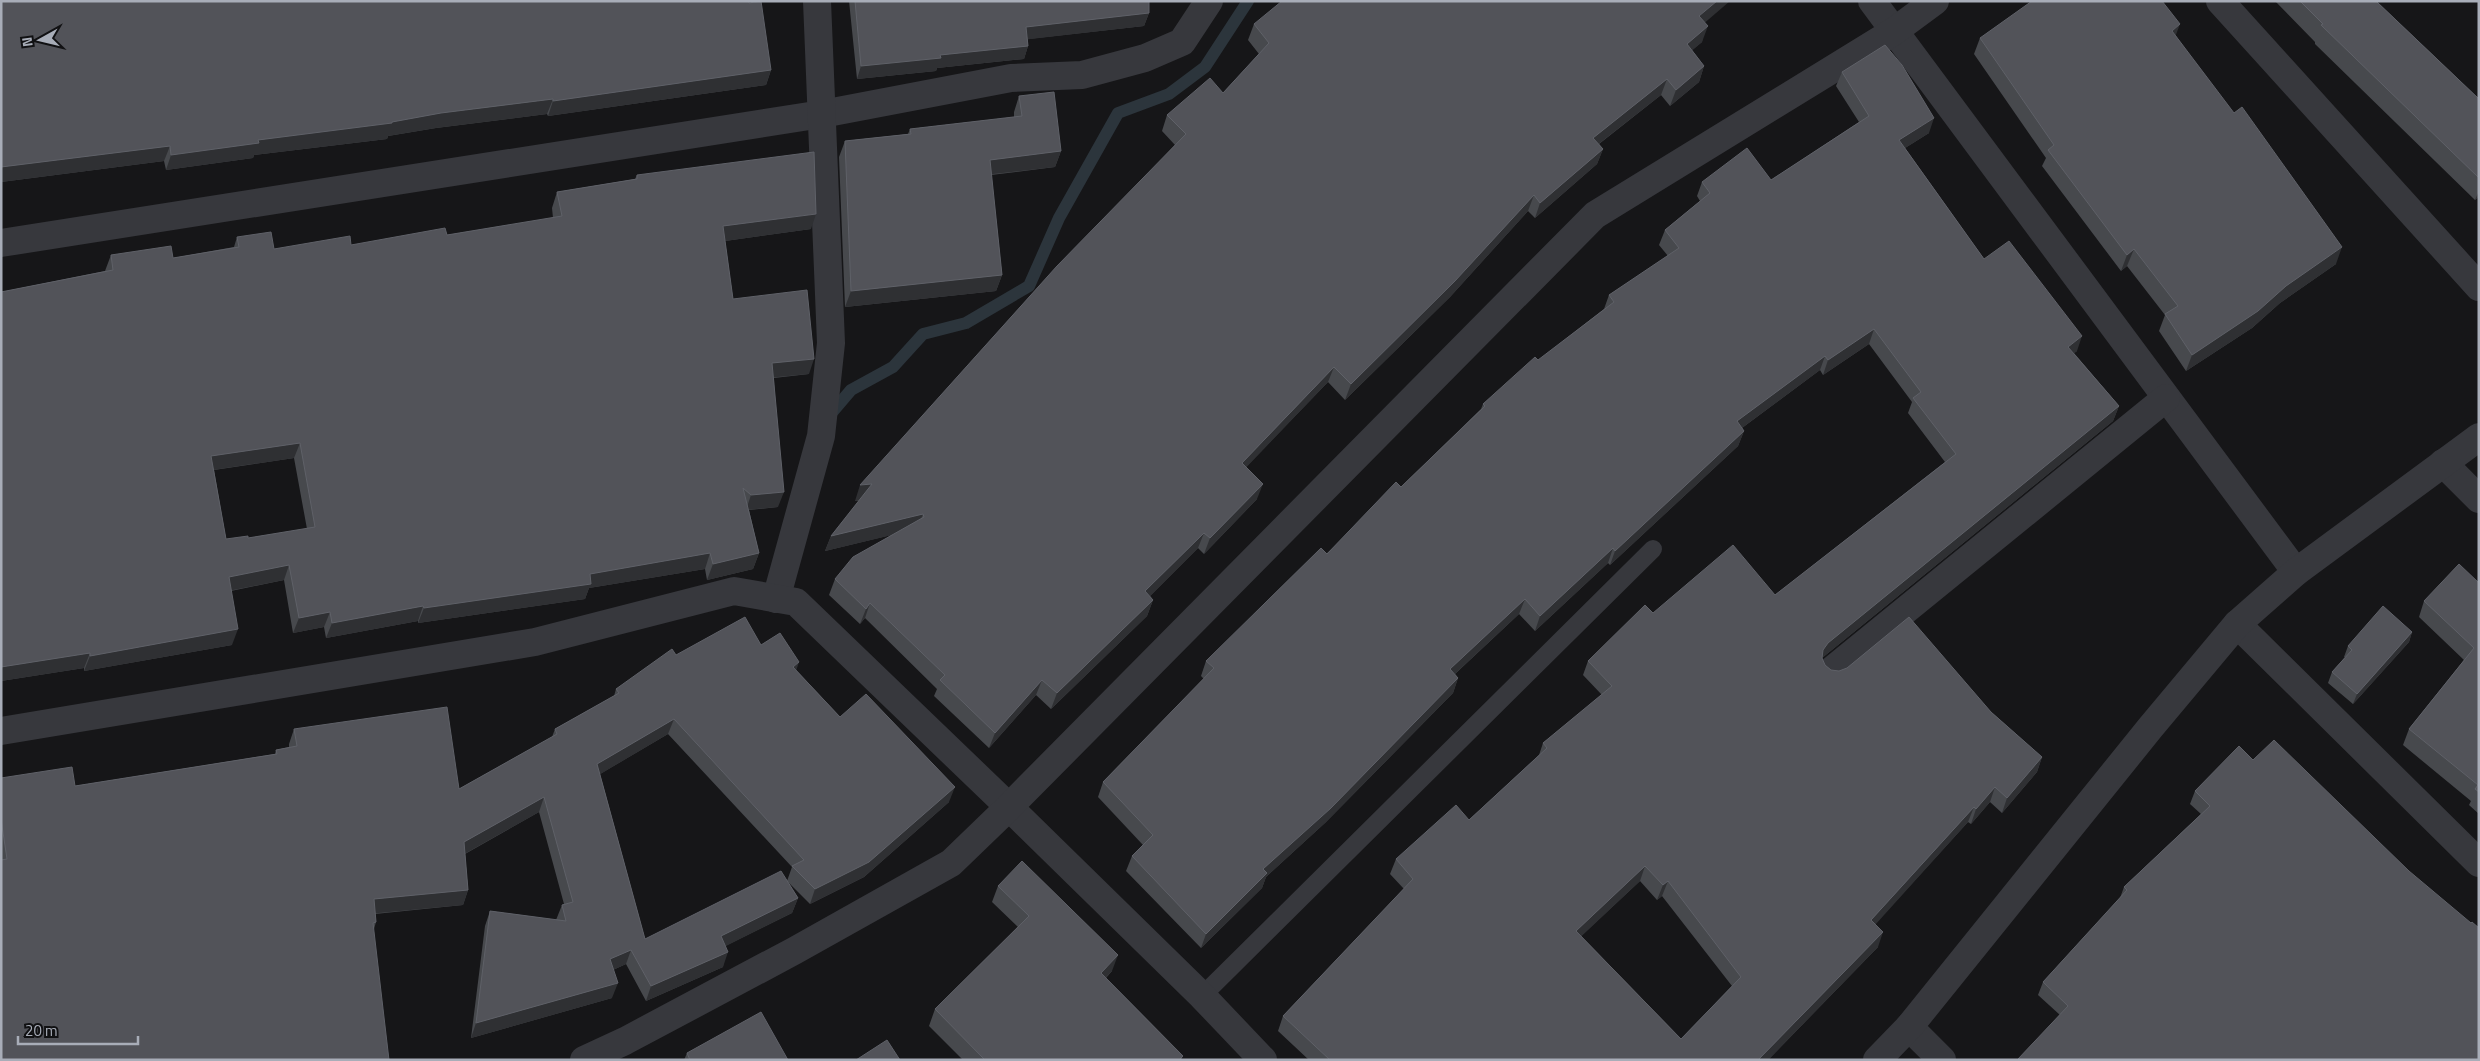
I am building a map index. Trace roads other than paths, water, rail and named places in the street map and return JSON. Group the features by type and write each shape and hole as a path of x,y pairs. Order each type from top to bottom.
{"street":[{"path":"776,599 821,436 831,343 817,1"},
{"path":"1,243 822,114 1011,78 1082,75 1145,58 1182,42 1209,1"},
{"path":"1872,1 1893,32 2296,572"},
{"path":"584,1060 625,1041 794,951 950,863 1009,806 1595,215 1893,32 1935,1"},
{"path":"2220,1 2479,287"},
{"path":"1832,670 2166,398"},
{"path":"1877,1060 1910,1027 2150,728 2237,624 2296,572 2479,437"},
{"path":"2443,463 2479,498"},
{"path":"1,731 536,642 734,591 796,602 1009,806 1202,996 1263,1060"},
{"path":"2237,624 2479,863"},
{"path":"1910,1027 1942,1060"}],"lane":[{"path":"1202,996 1653,549"}],"waterway":[{"path":"828,417 851,390 893,367 923,334 966,323 1029,286 1059,218 1118,113 1169,94 1205,67 1248,1"}]}
